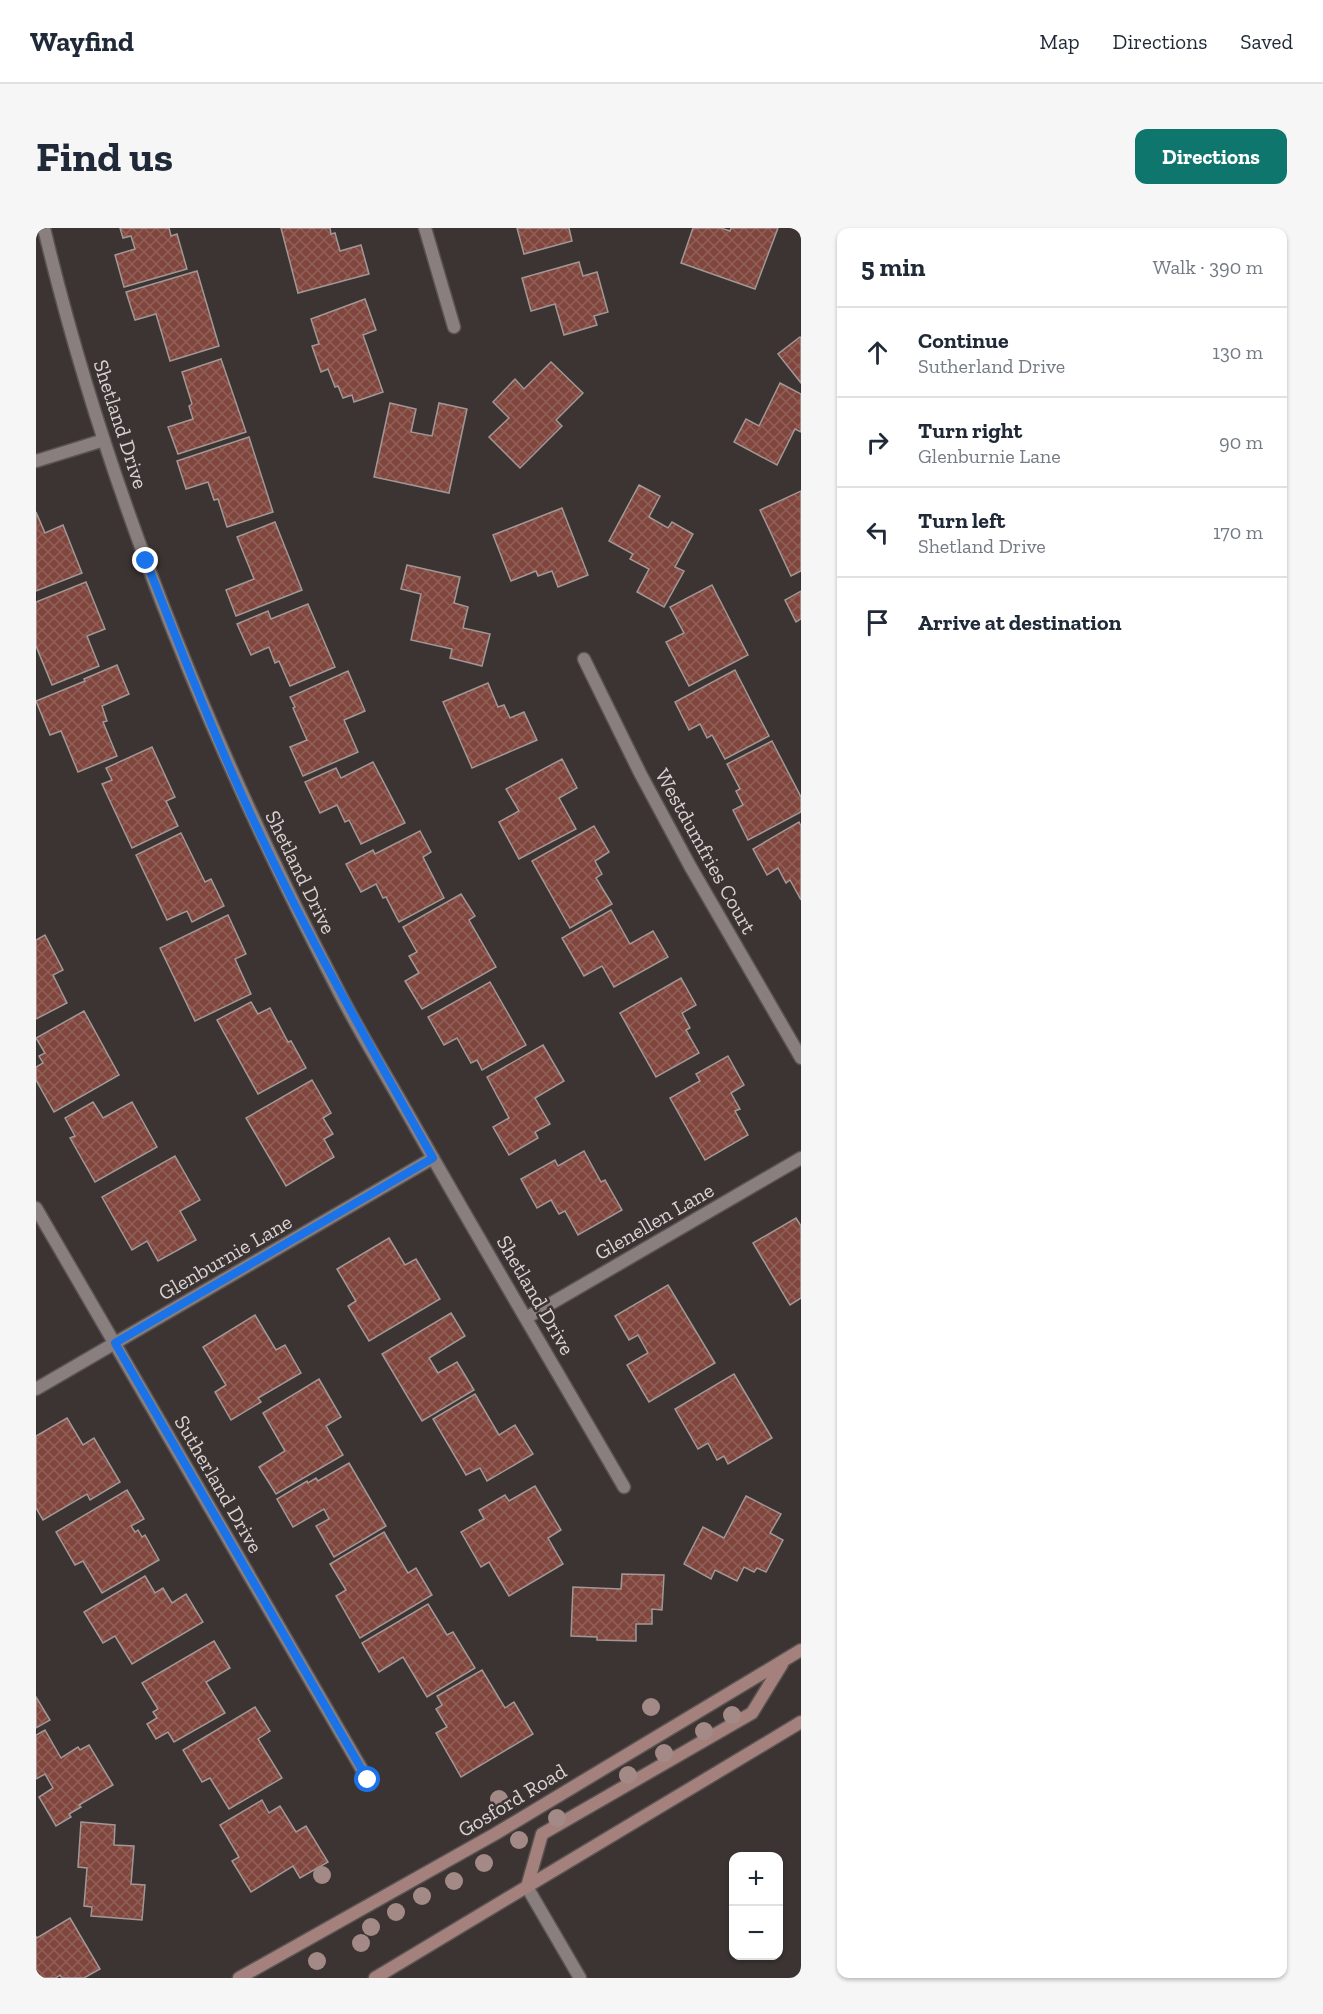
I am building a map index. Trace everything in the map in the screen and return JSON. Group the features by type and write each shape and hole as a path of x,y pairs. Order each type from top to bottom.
{"main road":[{"name":"Gosford Road","path":"239,1978 495,1834 801,1650"},
{"path":"527,1887 542,1834 752,1713 784,1660"},
{"path":"375,1978 801,1722"}],"street":[{"name":"Shetland Drive","path":"44,228 53,269 104,440 154,583 211,726 260,834 340,993 624,1487"},
{"path":"425,228 454,327"},
{"path":"36,461 104,440"},
{"name":"Westdumfries Court","path":"584,659 640,773 690,866 801,1058"},
{"name":"Glenburnie Lane","path":"36,1389 433,1158"},
{"name":"Glenellen Lane","path":"526,1318 801,1158"},
{"name":"Sutherland Drive","path":"36,1208 368,1780"},
{"path":"527,1887 580,1978"}],"building":[{"path":"120,228 169,228 171,236 177,234 187,269 124,287 115,255 135,249 131,236 123,238"},
{"path":"281,228 330,228 331,234 335,233 340,251 361,245 369,274 298,293"},
{"path":"517,228 569,228 572,241 524,254"},
{"path":"693,228 721,228 730,231 731,228 778,228 755,289 681,263"},
{"path":"579,262 583,276 597,272 608,312 594,316 597,325 564,335 555,304 531,311 522,278"},
{"path":"197,271 219,346 170,361 156,314 135,320 126,292"},
{"path":"365,299 376,330 363,335 383,392 354,402 352,395 343,398 338,386 335,387 328,369 321,372 312,346 319,344 311,319"},
{"path":"801,338 801,383 778,354"},
{"path":"221,359 246,432 178,454 168,427 193,419 189,406 192,404 182,372"},
{"path":"551,362 583,393 556,420 562,426 520,468 489,437 509,418 493,402 515,379 524,389"},
{"path":"780,383 801,394 801,432 795,429 777,465 734,442 746,419 759,426"},
{"path":"390,403 416,409 411,432 432,436 439,403 467,409 449,493 374,477"},
{"path":"249,437 273,512 227,527 218,499 214,500 208,482 186,489 177,461"},
{"path":"639,485 660,496 649,517 668,528 672,522 693,534 675,567 684,571 664,607 637,592 649,569 630,559 633,554 609,541"},
{"path":"801,491 801,571 791,576 760,510"},
{"path":"562,508 588,575 558,587 552,571 538,576 536,571 511,581 493,535"},
{"path":"36,512 45,533 63,525 82,573 36,591"},
{"path":"275,522 302,590 236,616 226,590 254,579 237,537"},
{"path":"407,565 460,577 454,603 468,607 463,628 490,634 482,666 450,658 452,649 411,640 421,594 401,589"},
{"path":"86,582 105,629 87,636 99,666 52,685 36,646 36,602"},
{"path":"712,585 748,655 689,686 666,642 684,633 670,607"},
{"path":"801,591 801,619 796,622 785,600"},
{"path":"308,604 335,667 290,686 279,661 275,663 269,647 251,655 237,624 268,611 271,619"},
{"path":"117,665 129,694 102,706 107,721 103,722 117,756 78,772 61,731 50,735 36,701"},
{"path":"735,670 769,736 725,759 712,735 707,738 700,724 689,730 675,702"},
{"path":"348,671 365,711 344,720 358,752 303,776 290,747 307,740 290,697"},
{"path":"488,683 498,707 504,705 510,718 524,712 537,740 472,768 443,702"},
{"path":"772,741 801,797 801,812 748,840 733,810 743,805 736,791 740,789 727,764"},
{"path":"152,747 175,797 166,801 178,826 132,848 102,784 112,780 106,768"},
{"path":"562,759 577,788 559,798 576,829 519,859 499,822 519,811 506,789"},
{"path":"373,762 405,823 361,844 349,820 345,822 337,805 320,813 305,782 336,768 341,778"},
{"path":"799,822 801,826 801,900 790,880 786,883 778,868 767,875 753,849"},
{"path":"594,826 609,852 595,861 602,874 596,878 612,904 570,928 532,861"},
{"path":"420,831 431,852 423,857 444,898 399,922 386,897 383,898 376,884 361,892 346,864 373,850 375,854"},
{"path":"181,833 205,882 211,879 224,906 192,922 187,911 167,920 136,855"},
{"path":"461,894 475,916 469,920 496,967 422,1009 405,981 419,973 409,956 417,952 403,927"},
{"path":"611,910 630,944 653,931 668,957 614,987 602,966 584,976 562,938"},
{"path":"228,915 246,954 235,959 251,994 195,1021 160,948"},
{"path":"45,935 63,970 53,975 67,1003 36,1019 36,940"},
{"path":"681,978 696,1005 682,1013 690,1028 686,1030 699,1053 656,1077 620,1013"},
{"path":"490,982 526,1045 482,1070 477,1060 471,1063 457,1038 444,1045 428,1017"},
{"path":"251,1002 258,1014 270,1008 288,1042 291,1041 306,1068 258,1094 217,1020"},
{"path":"84,1011 119,1075 54,1112 36,1080 36,1067 43,1063 39,1056 45,1053 36,1038"},
{"path":"543,1045 564,1081 535,1098 550,1124 535,1132 538,1138 509,1155 493,1127 509,1118 487,1077"},
{"path":"728,1056 744,1085 731,1093 740,1109 735,1111 748,1135 705,1160 670,1098 700,1081 696,1074"},
{"path":"312,1080 331,1113 323,1118 333,1134 324,1139 334,1157 286,1186 246,1118"},
{"path":"93,1102 103,1118 132,1102 157,1147 95,1182 70,1138 75,1136 65,1118"},
{"path":"584,1151 601,1182 605,1180 622,1210 578,1235 565,1211 559,1214 551,1200 537,1208 521,1179 555,1160 558,1166"},
{"path":"175,1156 200,1200 180,1211 196,1240 158,1261 147,1241 132,1250 102,1197"},
{"path":"796,1218 801,1226 801,1298 790,1305 753,1243"},
{"path":"389,1238 405,1265 416,1259 440,1299 369,1341 348,1306 356,1301 337,1269"},
{"path":"668,1285 715,1363 649,1402 627,1365 648,1353 638,1335 629,1340 615,1316"},
{"path":"451,1313 465,1336 429,1358 438,1373 457,1362 474,1390 422,1421 382,1354"},
{"path":"255,1315 276,1350 285,1345 301,1373 258,1398 261,1402 231,1420 215,1392 226,1385 203,1347"},
{"path":"734,1374 772,1438 728,1464 724,1456 717,1460 708,1443 698,1449 675,1409"},
{"path":"319,1379 341,1417 326,1426 343,1455 276,1494 259,1467 285,1451 263,1413"},
{"path":"475,1394 499,1435 515,1425 533,1454 487,1481 480,1468 466,1475 433,1419"},
{"path":"67,1418 83,1445 94,1438 120,1482 90,1500 87,1494 43,1520 36,1508 36,1436"},
{"path":"349,1463 386,1526 334,1557 316,1526 329,1519 324,1509 293,1527 277,1499 307,1481 308,1483 316,1478 318,1481"},
{"path":"535,1486 561,1530 548,1538 563,1564 509,1596 489,1562 481,1567 461,1532 484,1519 479,1510 505,1495 509,1501"},
{"path":"127,1490 144,1519 131,1526 135,1532 138,1530 142,1537 145,1535 159,1560 102,1593 83,1561 75,1565 56,1532"},
{"path":"746,1496 781,1514 770,1533 783,1540 766,1572 757,1568 754,1572 744,1567 737,1581 715,1570 711,1579 684,1564 703,1527 724,1538"},
{"path":"384,1532 408,1573 416,1568 432,1595 360,1638 336,1596 346,1590 330,1564"},
{"path":"622,1574 664,1575 662,1610 652,1609 652,1624 636,1624 636,1641 597,1640 597,1637 571,1636 573,1587 621,1589"},
{"path":"145,1576 155,1593 163,1588 172,1603 186,1594 203,1622 132,1664 115,1636 103,1643 84,1612"},
{"path":"428,1604 447,1635 453,1632 475,1668 427,1697 403,1657 379,1672 362,1643"},
{"path":"214,1641 230,1668 206,1682 225,1713 174,1742 168,1732 156,1739 147,1724 157,1718 153,1712 158,1709 142,1683"},
{"path":"482,1670 505,1708 514,1702 533,1734 461,1777 436,1733 447,1727 436,1709 442,1705 437,1696"},
{"path":"36,1697 50,1720 36,1728"},
{"path":"255,1707 270,1731 258,1739 282,1778 229,1809 210,1778 202,1782 183,1750"},
{"path":"45,1730 61,1758 78,1747 80,1750 89,1745 113,1785 79,1805 81,1807 69,1814 71,1817 56,1826 39,1797 53,1788 45,1774 36,1779 36,1735"},
{"path":"262,1800 269,1813 280,1806 296,1832 306,1826 328,1862 300,1878 293,1866 251,1892 232,1861 239,1857 220,1825"},
{"path":"81,1822 115,1825 114,1845 134,1846 131,1884 145,1885 142,1920 91,1916 92,1907 84,1906 87,1868 78,1867"},
{"path":"70,1918 100,1969 84,1978 62,1978 60,1975 56,1978 36,1978 36,1936 37,1938"}],"route":[{"path":"146,561 211,726 260,834 340,993 433,1158 115,1343 368,1780"}]}
